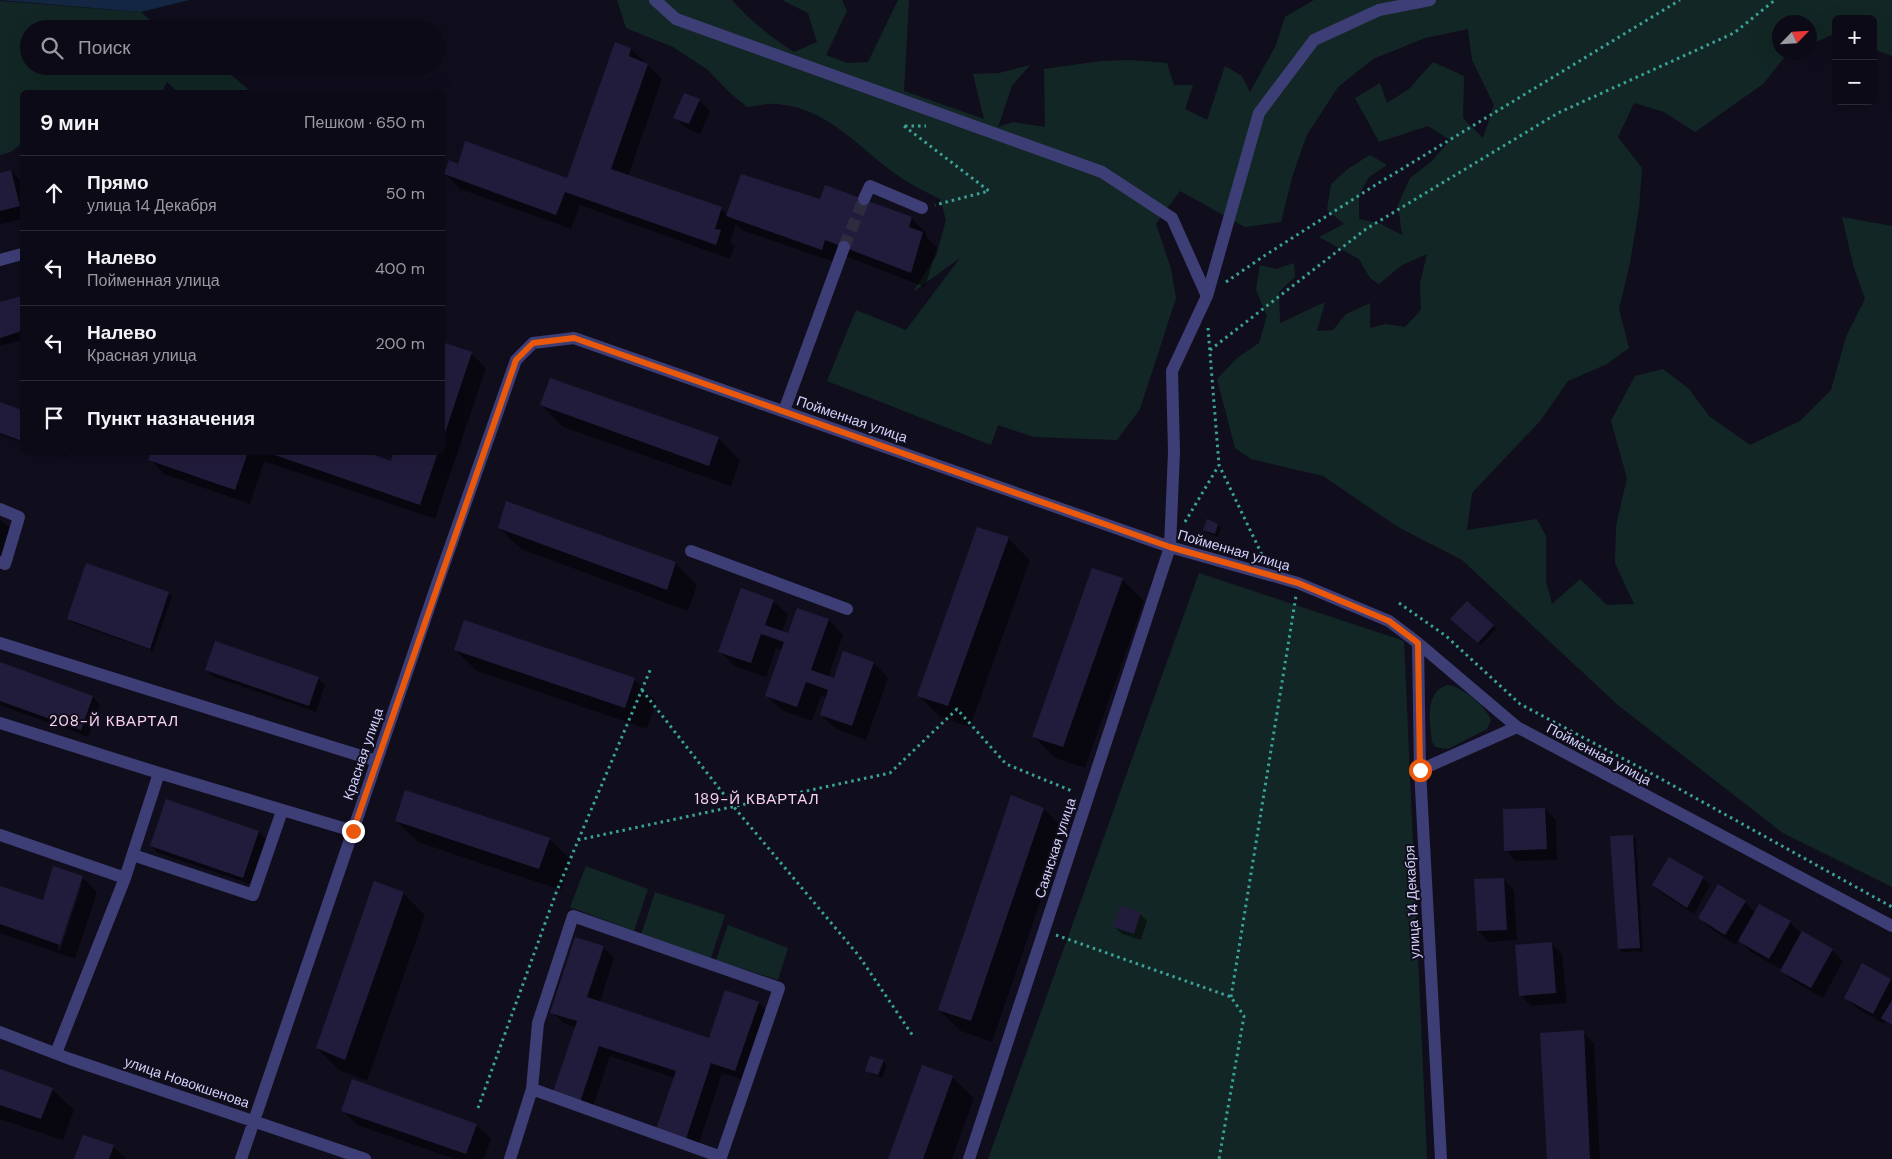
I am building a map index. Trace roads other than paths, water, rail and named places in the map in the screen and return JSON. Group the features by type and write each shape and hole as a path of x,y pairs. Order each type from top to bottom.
{"street":[{"path":"655,0 676,19 1102,172 1172,218 1207,296"},
{"name":"Саянская улица","path":"969,1159 1170,547 1174,452 1172,371 1207,296 1259,113 1314,40 1379,10 1430,0"},
{"path":"864,200 870,186 922,208"},
{"path":"784,411 844,247"},
{"path":"0,260 20,255"},
{"name":"Пойменная улица","path":"516,360 533,343 574,338 1170,547 1298,583 1389,621 1418,643 1517,727 1892,926"},
{"name":"Красная улица","path":"241,1159 516,360"},
{"path":"0,510 19,517 5,564 0,562"},
{"path":"691,551 847,610"},
{"path":"0,643 377,761"},
{"name":"улица 14 Декабря","path":"1418,643 1420,770 1441,1159"},
{"path":"0,723 282,811 353,831"},
{"path":"1420,770 1517,727"},
{"path":"56,1053 125,878 159,773"},
{"path":"133,855 253,895 282,811"},
{"path":"0,835 125,878"},
{"path":"510,1159 532,1089 538,1023 573,916 780,988 721,1157 532,1089"},
{"name":"улица Новокшенова","path":"0,1032 364,1159"}],"water":[{"path":"0,0 189,0 141,12"}],"tunnel":[{"path":"844,247 864,199"}],"district":[{"name":"208-Й КВАРТАЛ","path":"114,721"},
{"name":"189-Й КВАРТАЛ","path":"757,799"}]}
